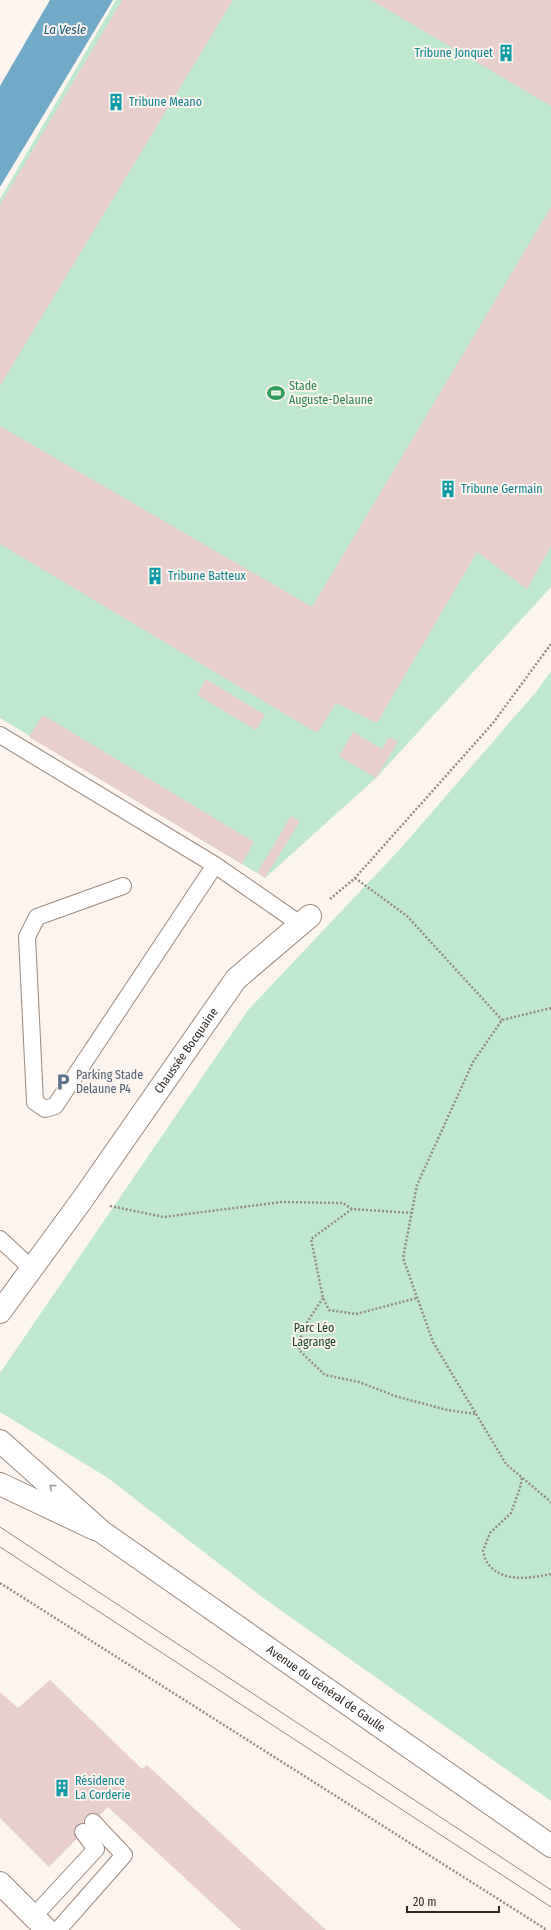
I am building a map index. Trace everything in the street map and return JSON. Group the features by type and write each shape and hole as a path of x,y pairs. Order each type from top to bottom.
{"main road":[{"name":"Chaussée Bocquaine","path":"0,1312 82,1200 236,979 305,920"},
{"name":"Avenue du Général de Gaulle","path":"0,1441 102,1532 229,1619 551,1846"},
{"name":"Avenue du Général de Gaulle","path":"0,1484 102,1532"},
{"path":"0,1883 41,1923"}],"lane":[{"path":"0,735 305,920"},
{"path":"123,886 37,917 27,936 35,1102 45,1109 55,1106 215,865"},
{"path":"0,1239 32,1269"},
{"path":"41,1923 96,1849 88,1827 124,1854 58,1930"}],"path":[{"path":"305,920 354,878 493,722 551,644"},
{"path":"354,878 407,916 502,1020"},
{"path":"551,1008 502,1020 472,1062 417,1185 403,1258 433,1342 506,1464 551,1502"},
{"path":"82,1200 164,1217 281,1202 343,1203 352,1209 412,1213"},
{"path":"352,1209 312,1239 323,1298 329,1310 356,1314 417,1298"},
{"path":"323,1298 302,1330 299,1350 325,1375 358,1382 395,1396 447,1410 477,1414"},
{"path":"522,1477 520,1488 511,1513 490,1533 483,1551 488,1565 498,1574 521,1578 551,1574"},
{"path":"0,1583 547,1930"}],"green space":[{"name":"Stade Auguste-Delaune","path":"116,0 551,0 551,587 376,778 265,878 0,718 0,199"},
{"name":"Parc Léo Lagrange","path":"551,671 551,1801 262,1597 108,1478 0,1412 0,1373 248,1010 401,848 536,692"}],"water":[{"name":"La Vesle","path":"50,0 113,0 0,187 0,86"}],"building":[{"name":"Tribune Meano","path":"122,0 233,0 0,386 0,205"},
{"name":"Tribune Jonquet","path":"371,0 551,0 551,106"},
{"path":"551,207 551,546 527,589 477,552 377,723 336,703 317,733 0,544 0,426 312,607"},
{"path":"206,679 265,715 256,730 197,695"},
{"path":"43,715 254,842 242,864 29,737"},
{"path":"353,732 382,749 389,737 398,742 376,778 339,756"},
{"path":"291,816 300,821 265,878 257,873"},
{"path":"50,1680 142,1769 147,1765 326,1930 241,1930 108,1807 49,1867 0,1818 0,1692 18,1708"}],"tram line":[{"path":"0,1527 551,1890"},
{"path":"0,1547 551,1907"}],"place":[{"name":"Tribune Jonquet","path":"506,53"},
{"name":"Tribune Meano","path":"116,102"},
{"name":"Stade Auguste-Delaune","path":"276,393"},
{"name":"Tribune Germain","path":"448,489"},
{"name":"Tribune Batteux","path":"155,576"},
{"name":"Parking Stade Delaune P4","path":"63,1082"},
{"name":"Résidence La Corderie","path":"62,1788"}]}
